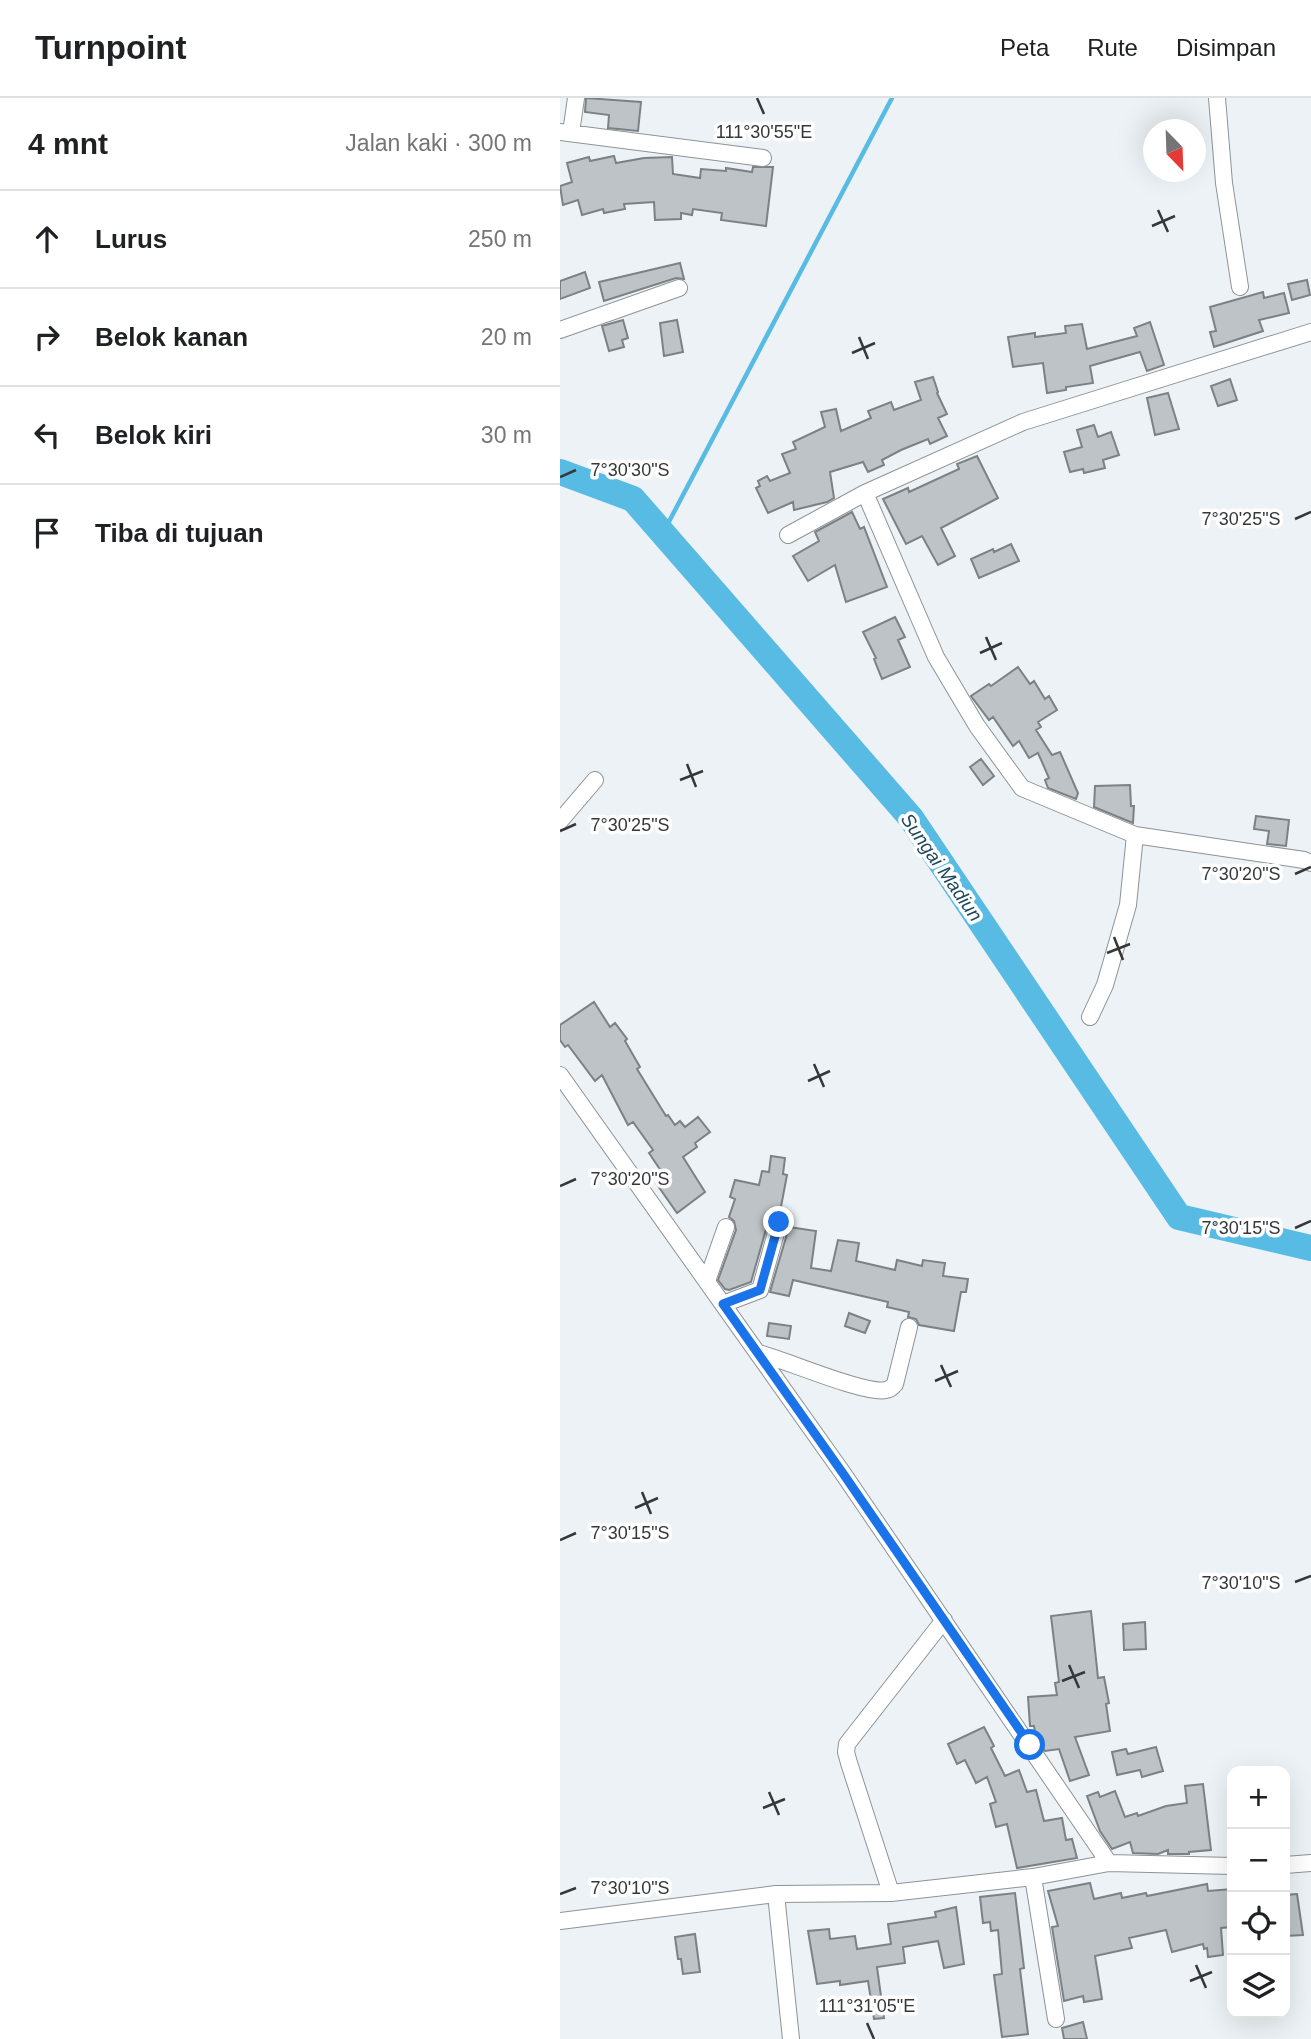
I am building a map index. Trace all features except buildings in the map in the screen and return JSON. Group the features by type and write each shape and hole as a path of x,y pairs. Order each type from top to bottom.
{"street":[{"path":"576,98 566,132 763,158"},
{"path":"1217,98 1224,183 1240,287"},
{"path":"560,330 679,288"},
{"path":"788,535 866,493 1023,422 1311,332"},
{"path":"866,493 936,657 977,726 1022,788 1135,835 1311,863"},
{"path":"560,821 596,780"},
{"path":"1090,1017 1105,985 1128,905 1135,835"},
{"path":"560,1075 758,1353 1109,1863"},
{"path":"723,1304 760,1290 779,1222"},
{"path":"707,1281 726,1227"},
{"path":"758,1353 849,1384 888,1390 895,1384 909,1327"},
{"path":"891,1893 849,1763 847,1744 944,1620"},
{"path":"560,1921 776,1894 891,1893 1033,1877 1109,1863 1227,1866"},
{"path":"1290,1865 1311,1863"},
{"path":"1033,1877 1056,2019"},
{"path":"776,1894 791,2039"}],"waterway":[{"path":"663,533 892,98"},
{"name":"Sungai Madiun","path":"560,472 633,499 911,818 1179,1217 1311,1248"}],"route":[{"path":"779,1222 760,1290 723,1304 1030,1745"}]}
